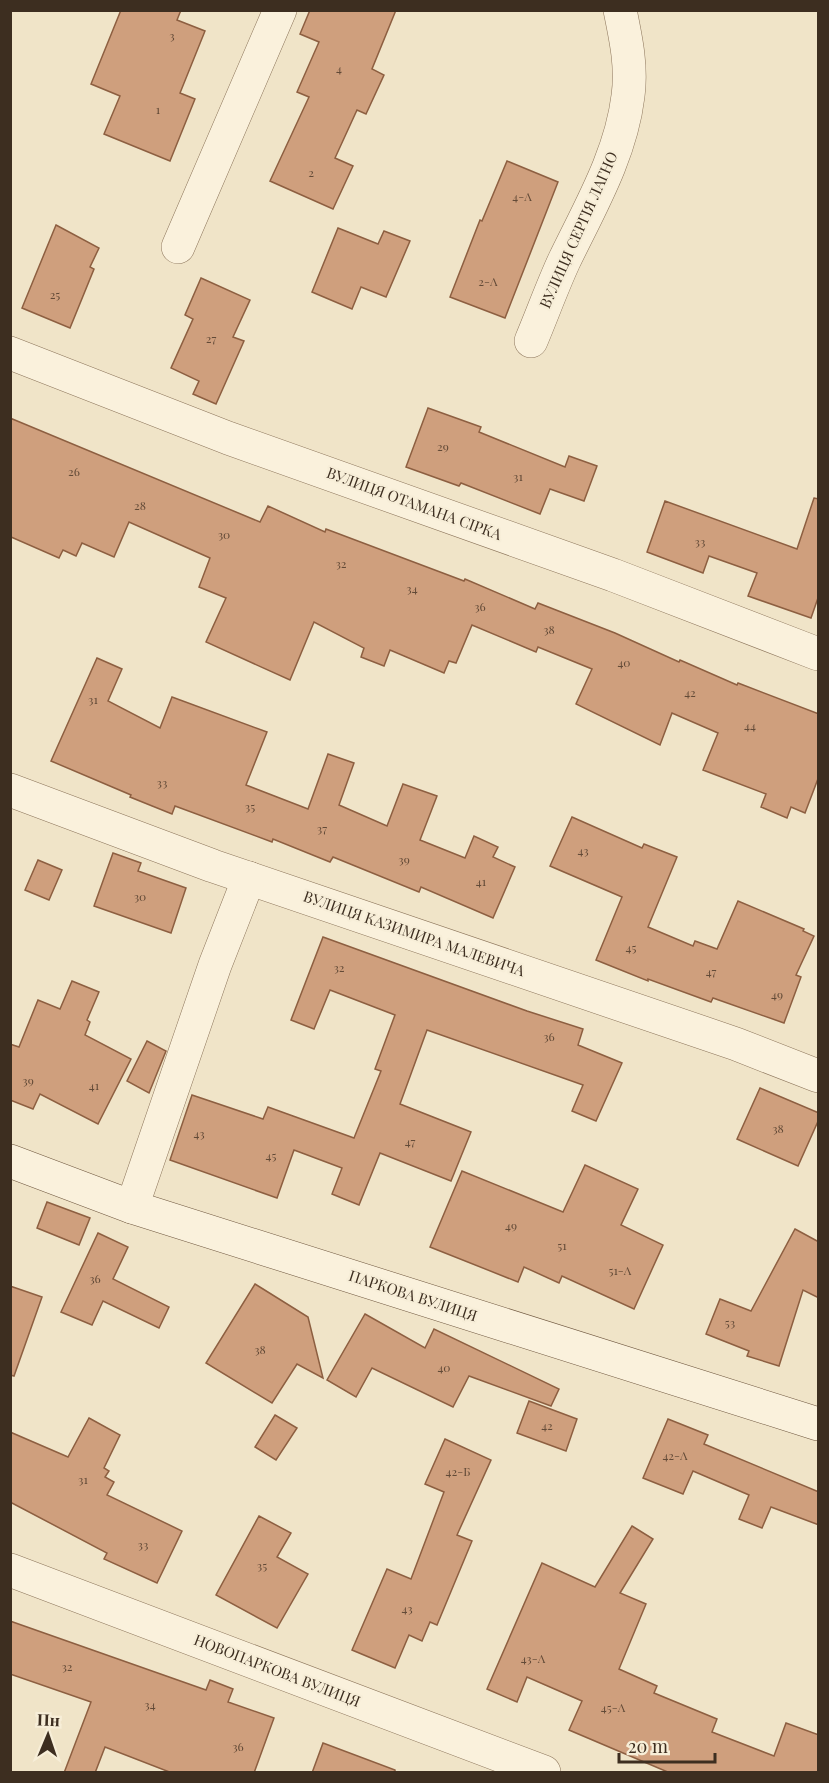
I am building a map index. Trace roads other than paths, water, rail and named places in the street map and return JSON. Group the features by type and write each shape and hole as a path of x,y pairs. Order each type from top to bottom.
{"street":[{"path":"178,247 280,10"},
{"name":"ВУЛИЦЯ СЕРГІЯ ЛАГНО","path":"531,341 563,263 598,192 619,137 628,96 629,53 620,10"},
{"name":"ВУЛИЦЯ ОТАМАНА СІРКА","path":"10,353 228,438 613,575 819,654"},
{"name":"ВУЛИЦЯ КАЗИМИРА МАЛЕВИЧА","path":"10,790 249,878 736,1044 819,1076"},
{"path":"132,1207 215,965 249,878"},
{"name":"ПАРКОВА ВУЛИЦЯ","path":"10,1161 132,1207 819,1424"},
{"name":"НОВОПАРКОВА ВУЛИЦЯ","path":"10,1570 544,1773"}]}
